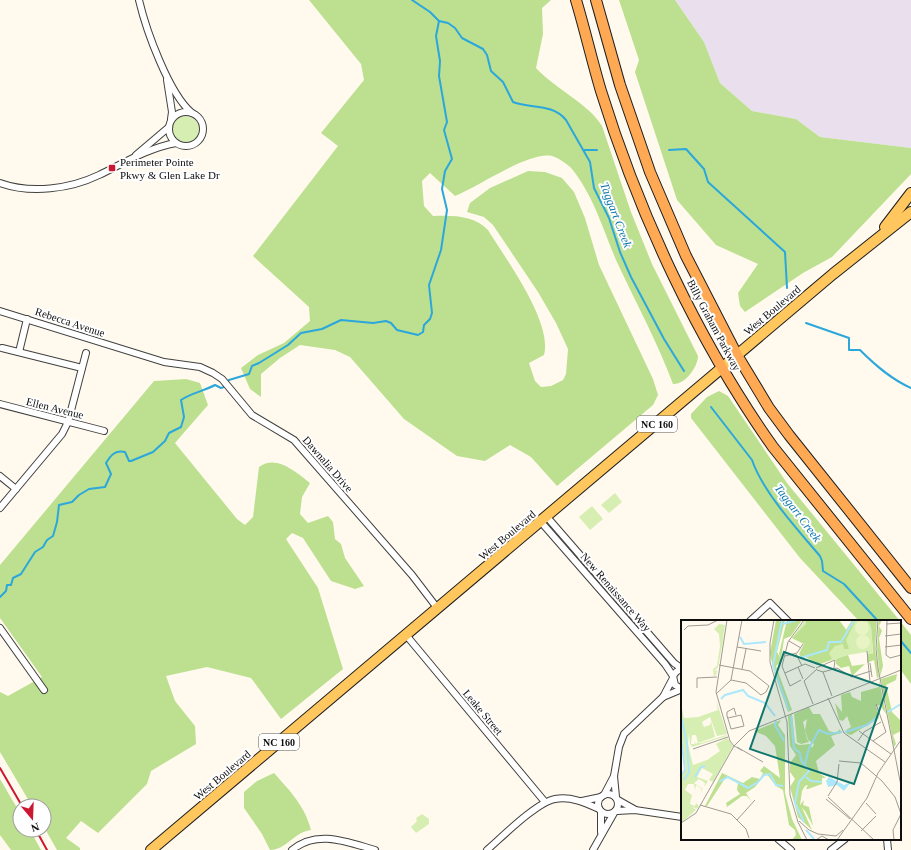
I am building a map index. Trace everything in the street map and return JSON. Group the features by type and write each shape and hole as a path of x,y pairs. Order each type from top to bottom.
{"highway":[{"name":"Billy Graham Parkway","path":"576,0 601,91 632,179 669,264 723,369 773,447 911,619"},
{"name":"Billy Graham Parkway","path":"596,0 620,86 650,172 686,256 737,355 769,408 789,435 911,588"}],"main road":[{"name":"West Boulevard","path":"877,239 911,193"},
{"name":"West Boulevard","path":"152,850 723,369 737,355 911,212"}],"street":[{"path":"139,0 166,78 172,112 169,127 170,135 176,143"},
{"path":"0,183 19,188 35,189 69,185 98,175 135,156 176,143 186,146 192,145 201,138 203,132 201,120 179,100 166,78"},
{"path":"171,119 180,113 192,113"},
{"path":"135,156 169,127"},
{"name":"Rebecca Avenue","path":"0,311 133,353"},
{"path":"18,352 27,319"},
{"path":"2,348 82,368"},
{"path":"0,508 62,434 68,422 86,353"},
{"name":"Dawnalia Drive","path":"133,353 164,362 204,368 222,379 249,412 294,440 412,575 438,609"},
{"name":"Ellen Avenue","path":"0,404 104,431"},
{"path":"0,476 16,489"},
{"name":"New Renaissance Way","path":"544,519 674,663 681,667"},
{"name":"New Renaissance Way","path":"544,519 665,664 673,677 675,685 681,688"},
{"path":"751,620 770,603 787,620"},
{"path":"0,628 44,690"},
{"name":"Leake Street","path":"406,635 545,802"},
{"path":"593,850 601,833 615,812 617,799 614,776 619,747 624,734 663,697 673,677 681,669"},
{"path":"663,697 681,689"},
{"path":"601,833 598,803 614,776"},
{"path":"582,801 610,794 636,810"},
{"path":"487,850 545,802 562,798 582,801 607,815 615,812 636,810 681,817"},
{"path":"292,850 305,841 323,838 343,840 374,850"},
{"path":"779,840 791,850"},
{"path":"831,850 844,840"},
{"path":"887,840 888,850"}],"shaded area":[{"path":"675,0 911,0 911,148 820,137 796,119 752,111 720,83 704,42"}],"green space":[{"path":"309,0 551,0 542,8 543,34 536,68 589,110 602,126 631,212 652,264 698,356 696,365 690,374 682,382 673,384 653,337 616,260 592,201 579,179 570,167 563,161 552,156 542,156 530,159 517,164 455,196 430,173 422,181 424,206 433,216 462,217 476,221 488,230 516,273 535,308 545,341 544,355 529,363 535,381 541,387 551,386 563,380 566,374 568,349 556,323 538,292 493,225 484,217 467,212 470,203 490,188 528,171 545,172 562,178 574,192 585,218 599,265 653,379 658,395 653,405 557,486 531,457 510,445 485,461 457,456 404,419 350,357 335,350 300,345 280,358 261,374 261,397 250,389 241,368 258,355 284,343 310,321 309,307 253,256 338,146 321,133 364,80 361,64"},
{"path":"619,0 675,0 704,42 720,83 752,111 796,119 820,137 911,148 911,174 832,257 803,273 745,312 740,306 738,293 758,264 716,245 677,200 635,72 639,60"},
{"path":"185,116 195,120 199,130 195,140 185,144 175,140 171,130 175,120"},
{"path":"186,379 200,383 208,405 175,443 237,519 245,525 253,517 259,467 272,462 286,466 310,483 302,497 300,514 308,523 328,516 333,522 335,539 341,544 345,558 364,586 355,589 331,581 303,538 292,533 286,539 318,588 343,669 281,719 251,678 207,667 166,676 175,701 195,726 196,744 151,771 147,784 98,833 81,821 66,838 80,848 80,850 57,850 50,838 52,838 52,798 27,798 0,752 0,692 8,696 42,677 0,618 0,565 154,381"},
{"path":"719,391 728,396 787,483 899,620 858,620 800,558 691,418 691,414 707,397"},
{"path":"615,493 622,502 609,513 601,505"},
{"path":"592,506 603,519 590,530 579,517"},
{"path":"901,622 911,635 911,684 901,670"},
{"path":"274,773 301,806 311,830 305,831 281,847 270,850 262,834 244,808 244,792 257,781"},
{"path":"0,779 12,799 12,838 34,838 41,850 11,850 0,835"},
{"path":"422,814 429,819 429,824 416,833 411,827 417,821 416,818"}],"waterway":[{"name":"Taggart Creek","path":"412,0 430,12 439,21 448,23 455,28 462,38 483,49 487,55 491,71 503,82 513,102 554,111 566,120 590,162 594,188 609,218 620,252 631,277 664,339 684,371"},
{"path":"227,382 249,374 252,366 288,345 301,333 322,329 341,320 373,323 386,321 391,323 397,330 418,335 423,332 424,325 430,319 432,313 429,285 441,250 447,210 442,189 445,171 452,159 444,130 447,122 439,76 440,61 436,36 439,21"},
{"path":"669,150 686,149 704,169 708,182 785,252 787,288"},
{"path":"584,150 597,150"},
{"path":"806,323 849,338 849,350 860,350 884,372 911,388"},
{"path":"0,597 6,591 7,585 11,585 13,578 21,574 35,552 43,547 47,540 53,536 57,522 59,505 72,502 79,495 89,489 105,487 111,474 106,463 112,455 116,452 125,452 129,461 131,461 153,452 165,441 169,433 181,427 184,417 181,400 215,385 221,388 224,387"},
{"name":"Taggart Creek","path":"711,407 752,460 764,485 772,497 820,556 823,571 844,584 877,620"},
{"name":"Taggart Creek","path":"901,641 911,653"}],"railway":[{"path":"0,768 17,798"},
{"path":"40,838 47,850"}],"place":[{"name":"Perimeter Pointe Pkwy & Glen Lake Dr","path":"112,168"}]}
